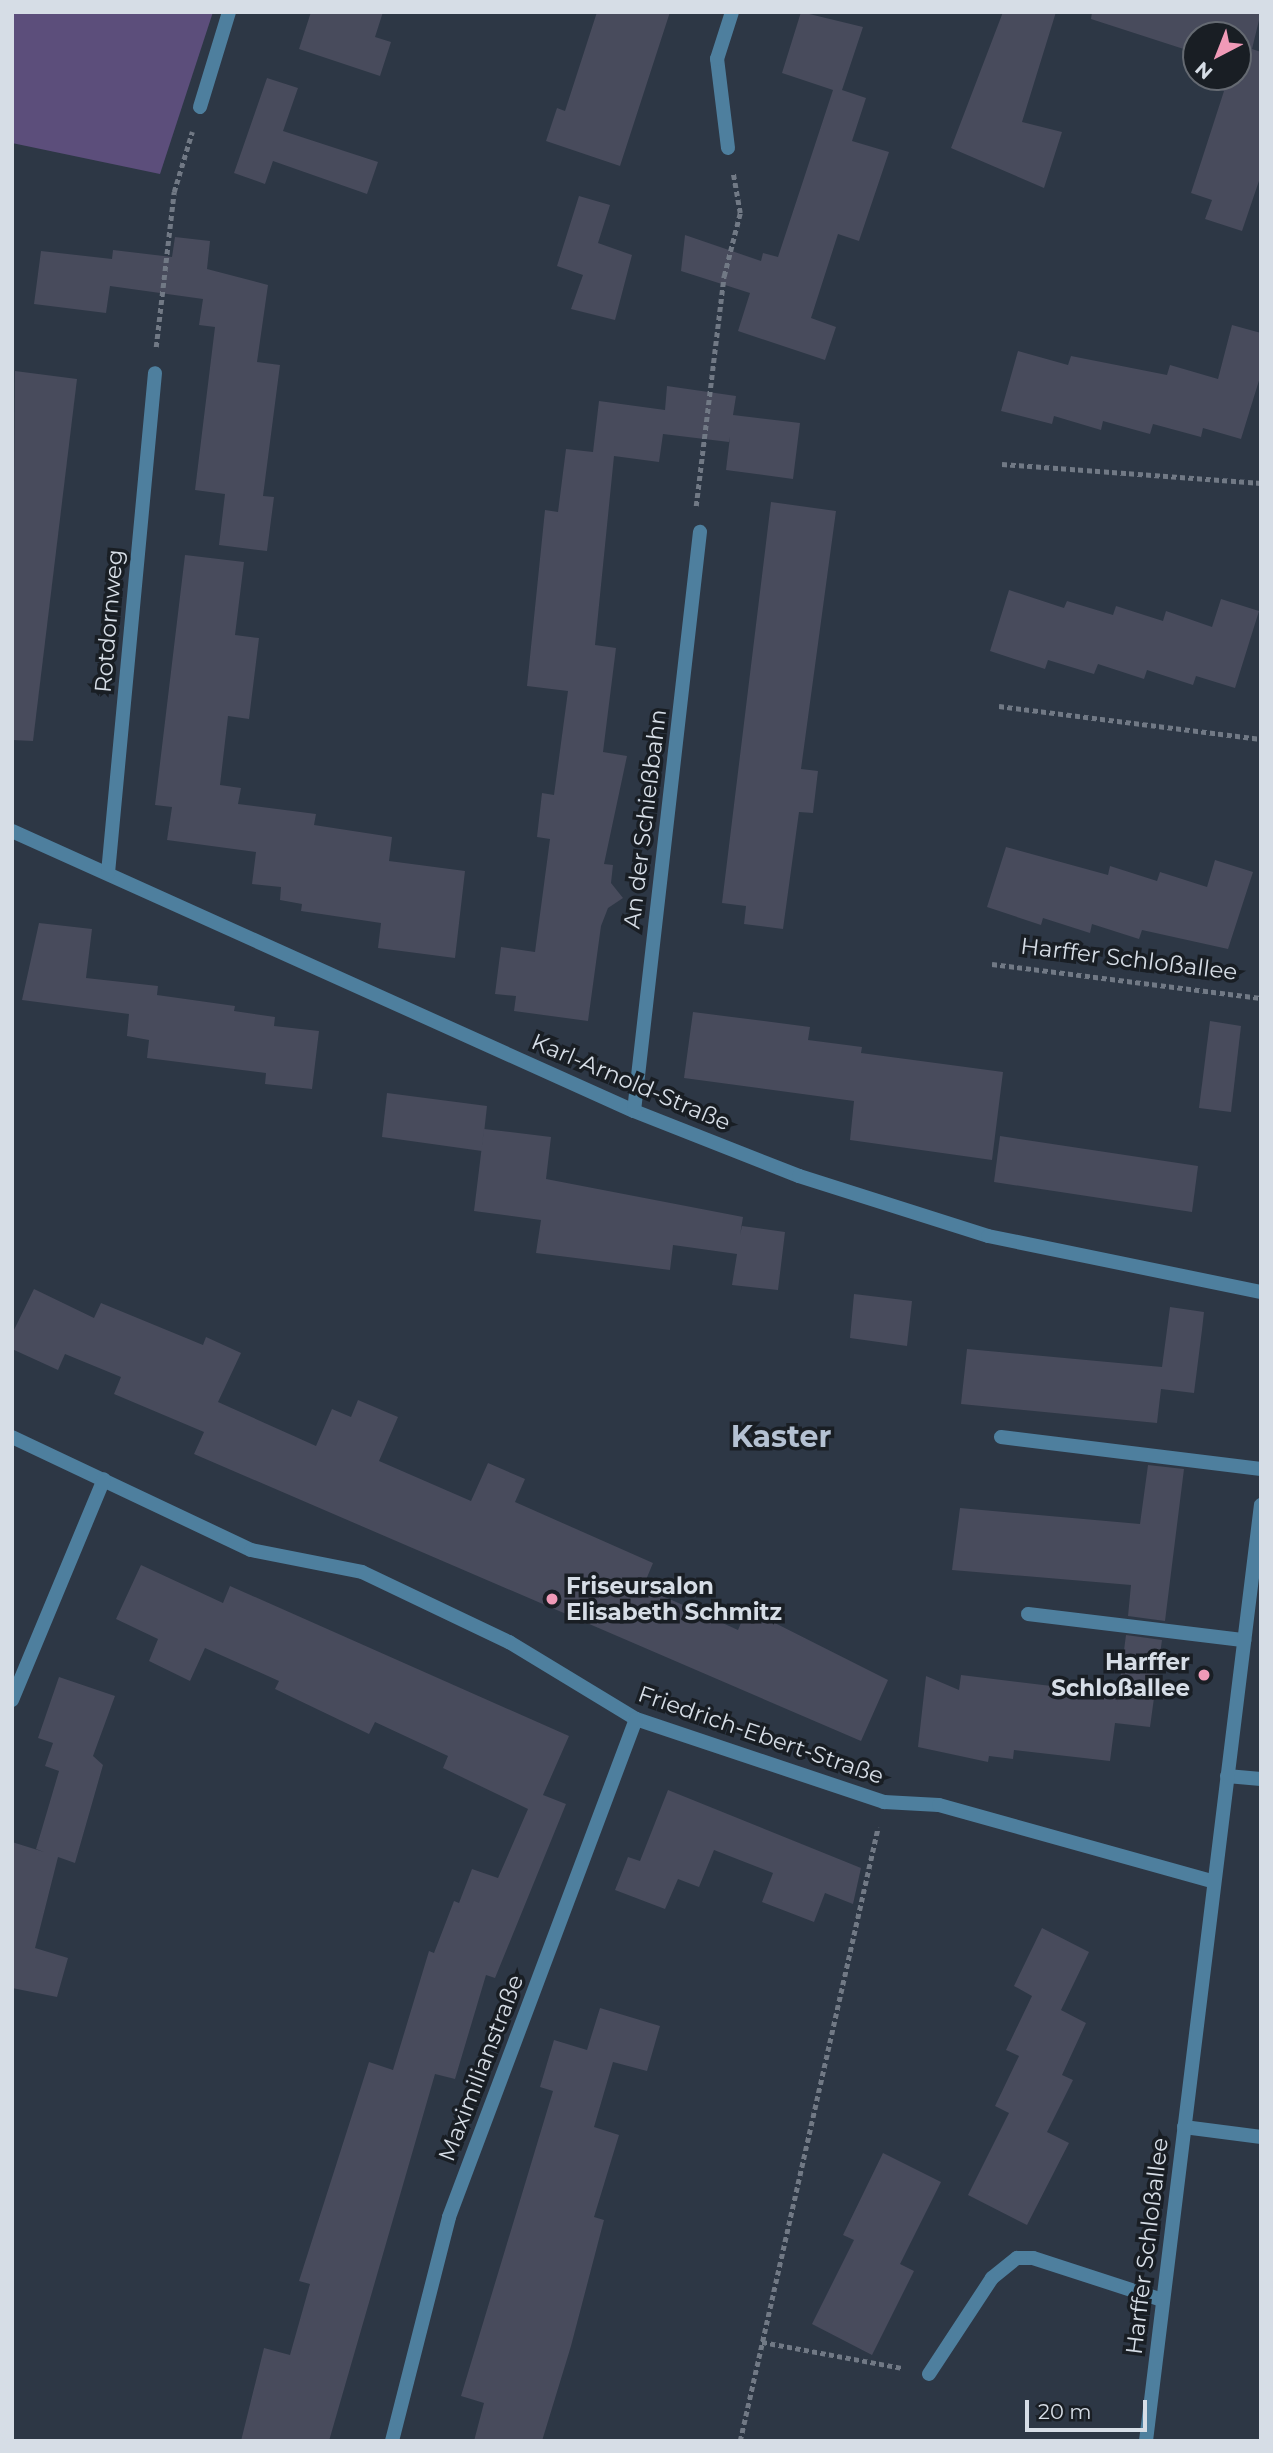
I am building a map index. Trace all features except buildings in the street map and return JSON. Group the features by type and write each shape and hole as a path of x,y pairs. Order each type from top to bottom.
{"street":[{"path":"200,107 229,12"},
{"path":"728,148 717,59 732,12"},
{"name":"Rotdornweg","path":"108,873 155,373"},
{"name":"An der Schießbahn","path":"634,1111 700,532"},
{"name":"Karl-Arnold-Straße","path":"12,831 634,1111 799,1176 988,1236 1261,1293"},
{"name":"Friedrich-Ebert-Straße","path":"12,1437 251,1550 362,1572 509,1642 636,1719 884,1802 939,1805 1211,1881"},
{"path":"1001,1437 1261,1469"},
{"path":"12,1700 104,1479"},
{"name":"Harffer Schloßallee","path":"1146,2441 1211,1881 1261,1505"},
{"path":"1028,1614 1244,1640"},
{"name":"Maximilianstraße","path":"392,2441 449,2217 636,1719"},
{"path":"1227,1776 1261,1779"},
{"path":"1184,2127 1261,2137"},
{"path":"929,2374 992,2278 1017,2258 1033,2258 1162,2300"}],"path":[{"path":"155,373 174,192 200,107"},
{"path":"700,532 694,499 702,428 740,213 728,148"},
{"path":"1002,464 1261,483"},
{"path":"999,706 1261,739"},
{"name":"Harffer Schloßallee","path":"992,964 1261,998"},
{"path":"740,2441 884,1802"},
{"path":"762,2342 929,2374"}],"shaded area":[{"path":"12,12 213,12 160,174 12,143"}],"place":[{"name":"Friseursalon Elisabeth Schmitz","path":"552,1599"},
{"name":"Harffer Schloßallee","path":"1204,1675"}],"district":[{"name":"Kaster","path":"781,1437"}]}
